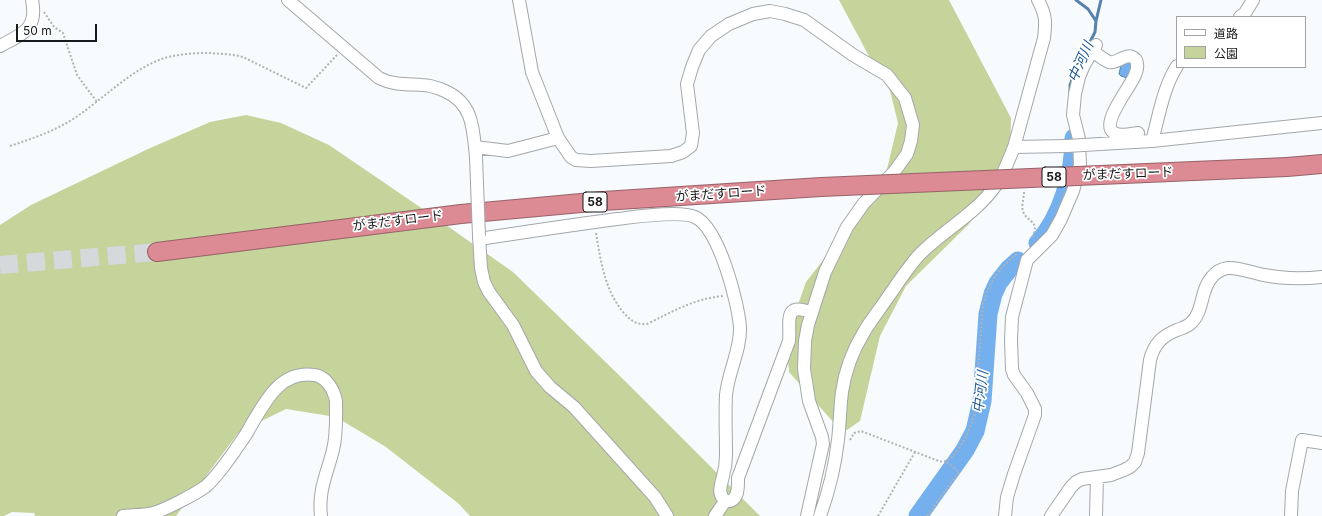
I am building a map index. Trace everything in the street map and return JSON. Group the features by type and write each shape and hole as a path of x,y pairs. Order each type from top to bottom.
{"highway":[{"path":"1287,167 1322,164"},
{"path":"1287,167 1322,168"},
{"name":"がまだすロード","path":"157,252 370,224 603,201 821,187 1287,167"}],"street":[{"path":"288,0 343,49 379,78 397,84 424,85 439,88 452,94 463,103 471,119 476,152 479,237 481,268 484,282 489,292 513,325 536,371 550,387 574,407 655,497 667,516"},
{"path":"519,0 532,72 558,138 567,153 576,160 590,161 671,156 683,152 691,146 693,133 687,84 699,50 711,36 729,24 753,14 770,11 804,20 853,55 887,75 905,98 914,125 907,154 902,162 871,195 847,227 825,272 805,341 804,370 809,401 822,437 823,444 807,516"},
{"path":"820,516 829,490 835,465 841,418 842,393 845,378 855,349 863,332 919,255 937,238 982,203 997,185 1014,147 1044,38 1046,23 1045,14 1038,0"},
{"path":"1241,16 1245,13 1253,0"},
{"path":"0,46 25,32 33,17 33,4"},
{"path":"1005,516 1007,497 1035,415 1035,409 1027,392 1014,375 1012,369 1012,317 1030,250 1043,246 1052,235 1061,219 1073,191 1080,164 1079,139 1073,115 1075,94 1079,77 1084,65 1095,48 1109,62 1114,62 1128,56 1134,58 1137,64 1135,76 1112,115 1111,125 1113,133 1154,136"},
{"path":"1154,136 1169,81 1176,68"},
{"path":"1014,147 1100,144 1154,136 1322,123"},
{"path":"476,152 508,151 558,138"},
{"path":"479,237 658,214 687,215 702,221 708,228 725,264 740,325 740,335 726,394 726,463 720,487 720,494 725,501"},
{"path":"1051,516 1076,482 1082,479 1111,475 1130,467 1135,462 1138,453 1152,351 1156,344 1164,336 1187,327 1193,321 1198,314 1206,284 1217,272 1229,268 1265,276 1295,279 1322,277"},
{"path":"715,516 725,501 734,499 736,496 738,490 738,478 789,341 790,331 788,321 790,314 794,310 805,310 812,313"},
{"path":"123,516 153,513 166,509 204,487 216,476 249,430 263,404 271,393 285,380 306,374 320,376 335,393 336,401 333,449 320,492 319,504 321,516"},
{"path":"1291,516 1292,491 1302,440 1322,443"},
{"path":"1096,477 1096,516"}],"path":[{"path":"33,4 44,13 54,27 63,33 77,75 97,102"},
{"path":"10,146 49,132 78,116 135,73 158,60 167,57 199,53 234,54 306,88 343,49"},
{"path":"945,461 959,447 966,436 972,424 975,413 983,304 987,292 998,271 1007,262 1030,250 1035,228 1033,222 1023,212 1023,185"},
{"path":"594,222 602,268 608,289 629,319 636,323 647,324 690,303 709,297 733,295"},
{"path":"850,441 854,433 861,431 936,460 945,461 959,472 927,516"},
{"path":"878,516 915,452"}],"green space":[{"path":"839,0 949,0 1011,118 1010,156 999,187 968,225 906,286 880,336 860,421 847,430 834,423 789,372 787,349 795,313 806,282 848,228 887,169 898,123 890,91 871,60"},
{"path":"246,115 281,123 329,145 513,272 760,516 470,516 459,504 386,447 336,417 286,409 239,432 176,516 35,516 34,513 12,512 4,516 0,516 0,225 31,205 148,149 210,122"}],"water":[{"path":"1123,62 1131,62 1132,68 1127,78 1119,74"}],"waterway":[{"name":"中河川","path":"1076,0 1088,9 1096,21 1095,32 1085,52"},
{"path":"1096,21 1101,0"},
{"name":"中河川","path":"1070,92 1070,85 1076,69"},
{"name":"中河川","path":"1038,243 1054,220 1065,194 1072,166 1074,138"},
{"name":"中河川","path":"918,516 965,450 975,431 982,401 988,314 993,294 998,283 1009,269 1018,261"}],"tunnel":[{"path":"0,265 157,252"}]}
